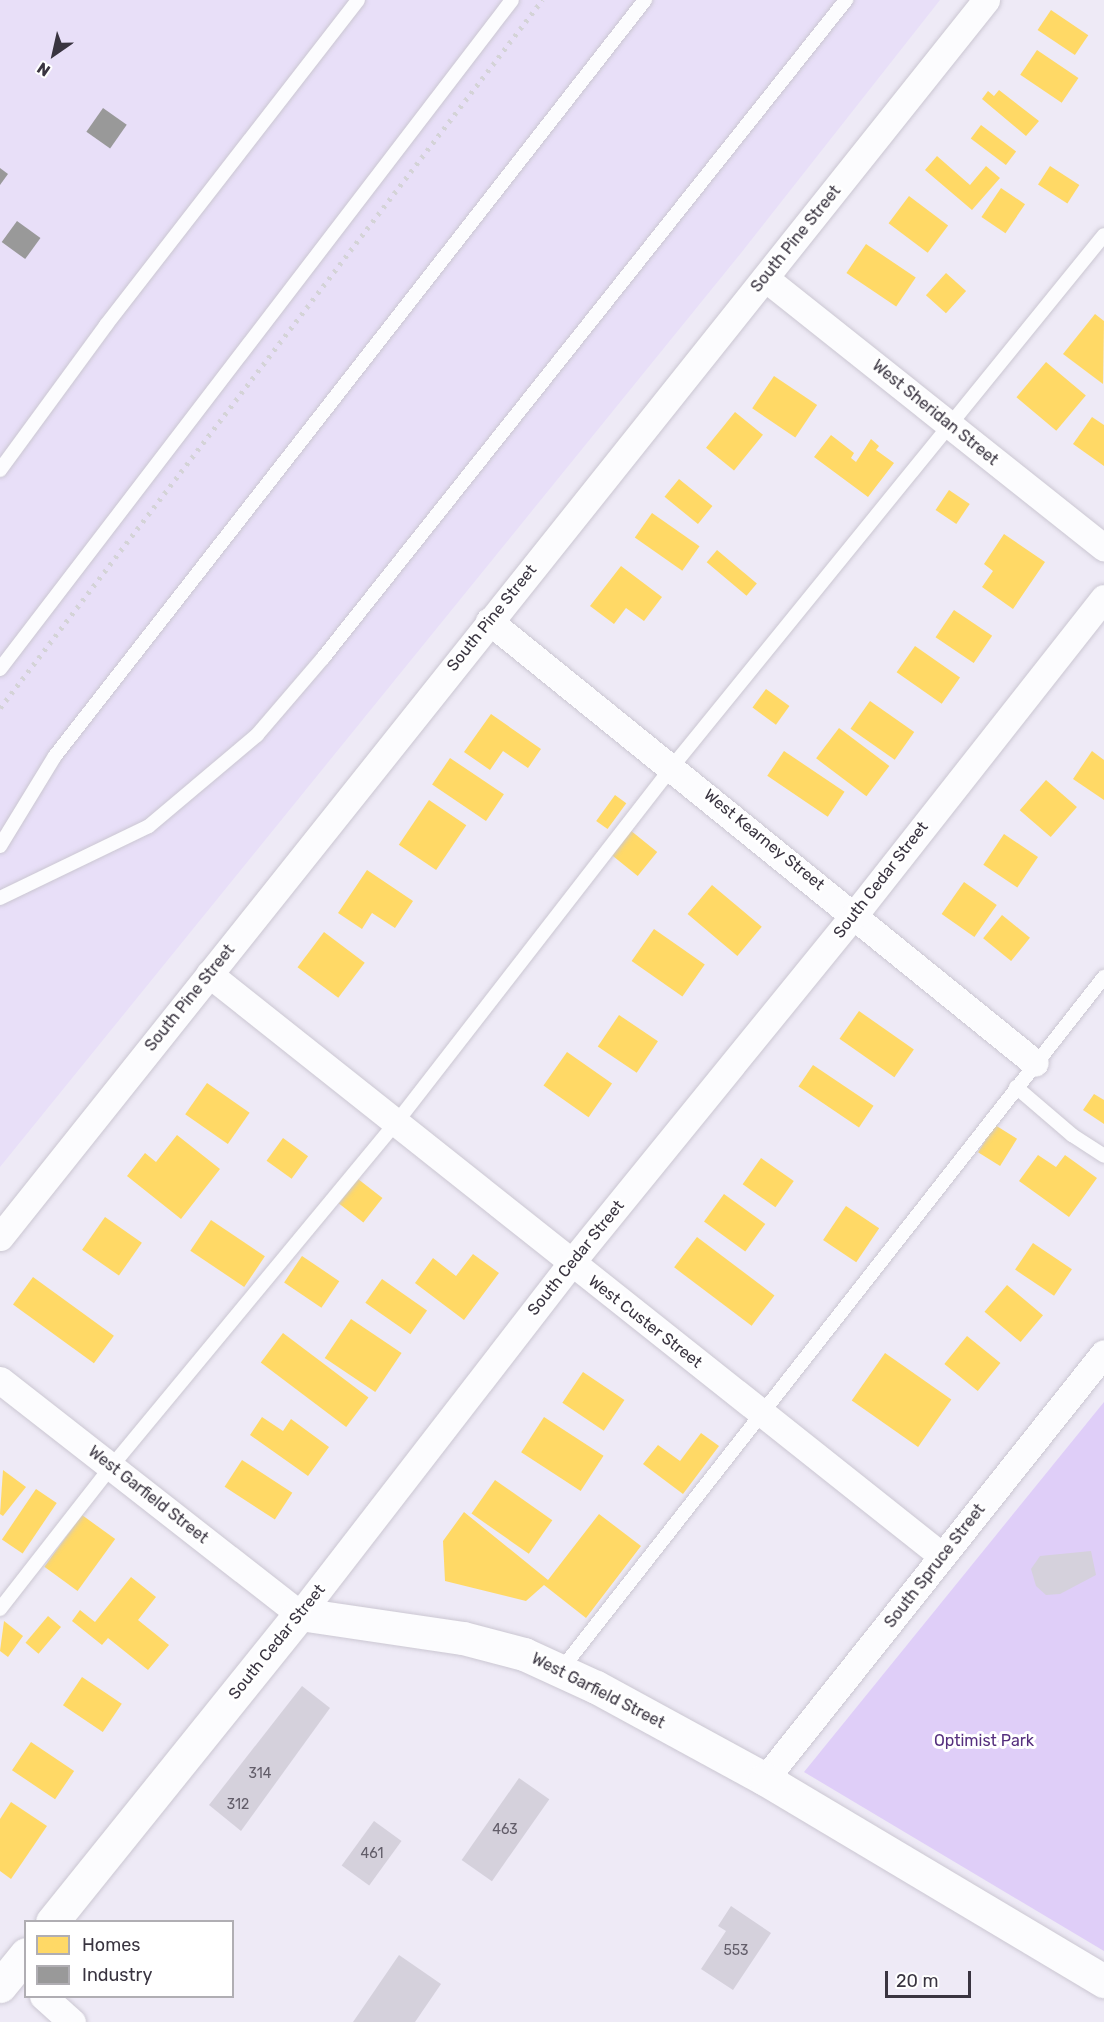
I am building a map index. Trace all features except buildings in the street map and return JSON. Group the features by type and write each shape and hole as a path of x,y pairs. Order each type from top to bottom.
{"street":[{"name":"South Pine Street","path":"0,1237 986,0"},
{"name":"West Sheridan Street","path":"765,278 1104,548"},
{"name":"South Cedar Street","path":"54,1920 300,1614 571,1263 855,914 1104,598"},
{"name":"West Kearney Street","path":"489,621 855,914 1035,1063"},
{"name":"West Custer Street","path":"209,974 942,1556"},
{"name":"South Spruce Street","path":"765,1779 1104,1353"},
{"name":"West Garfield Street","path":"0,1380 300,1614 463,1638 524,1654 765,1779 1104,1981"},
{"path":"45,1998 72,2022"}],"lane":[{"path":"0,470 106,325 358,0"},
{"path":"0,669 512,0"},
{"path":"0,846 55,756 645,0"},
{"path":"0,898 149,826 257,735 330,648 846,0"},
{"path":"0,1609 111,1467 396,1123 672,767 1104,235"},
{"path":"560,1671 1104,977"},
{"path":"1016,1087 1072,1135 1104,1156"}],"shaded area":[{"path":"0,0 940,0 741,253 0,1167"}],"green space":[{"name":"Optimist Park","path":"1104,1402 1104,1951 804,1772"}],"railway":[{"path":"0,708 542,0"}]}
